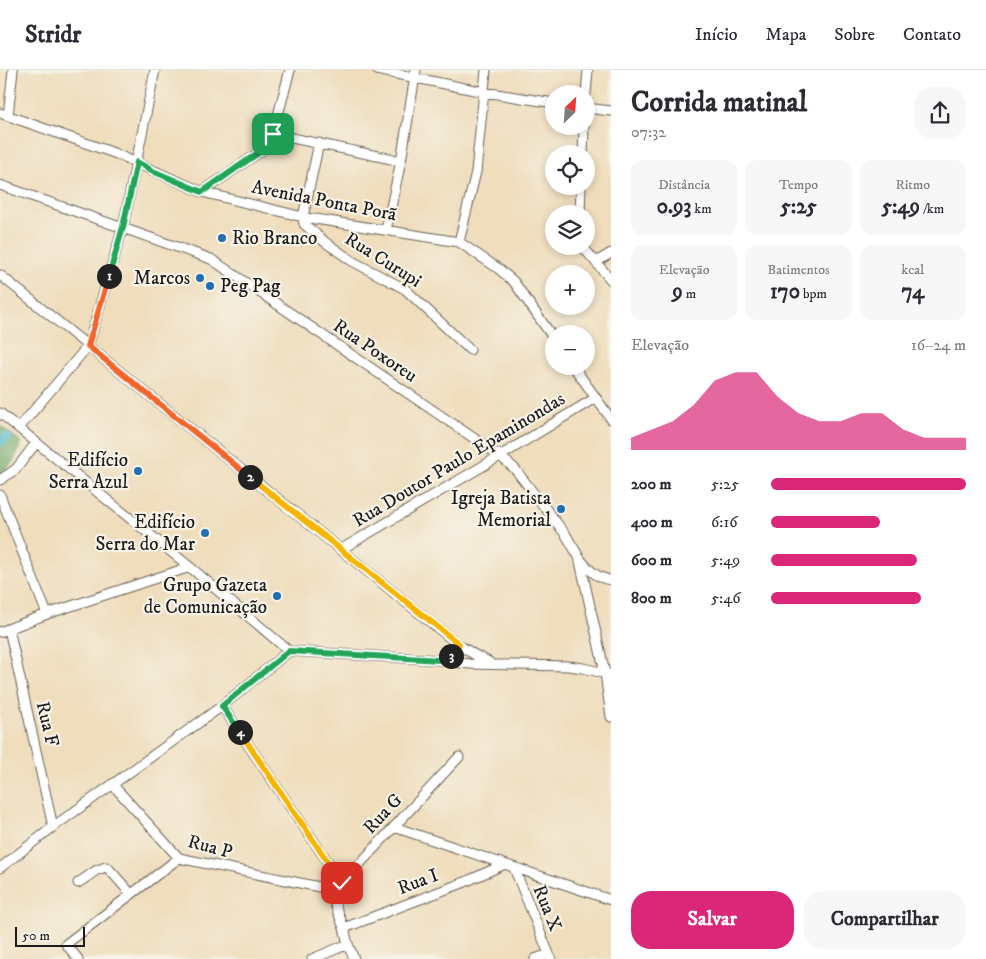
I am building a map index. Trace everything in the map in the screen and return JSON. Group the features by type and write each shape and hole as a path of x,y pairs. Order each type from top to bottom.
{"street":[{"path":"4,114 13,70"},
{"path":"19,428 88,346 123,227 155,70"},
{"path":"202,192 261,151 273,134 290,70"},
{"path":"377,70 415,74 484,92 545,102"},
{"path":"459,242 476,172 486,70"},
{"path":"587,85 588,70"},
{"path":"386,230 401,161 415,74"},
{"path":"595,109 611,111"},
{"name":"Avenida Ponta Porã","path":"4,114 137,162 155,172 202,192 303,217 459,242 499,269 514,282 545,325"},
{"path":"273,134 401,161"},
{"path":"303,217 319,143"},
{"name":"Rua Poxoreu","path":"0,185 211,259 500,456 515,470 566,535 579,557 608,674 611,717"},
{"name":"Rua Curupi","path":"303,217 304,224 325,242 352,261 405,289 470,350"},
{"path":"596,262 611,253"},
{"path":"590,255 611,280"},
{"path":"0,275 459,644 474,655 493,664"},
{"path":"579,375 611,419"},
{"name":"Rua Doutor Paulo Epaminondas","path":"340,550 595,398"},
{"path":"0,413 190,567 289,651 440,660 469,664 569,666 608,674"},
{"path":"0,480 16,469 36,443"},
{"path":"0,495 47,614"},
{"path":"579,557 590,571 597,576 611,580"},
{"path":"4,631 47,614 190,567"},
{"name":"Rua F","path":"4,631 53,827"},
{"path":"440,660 450,657 459,644"},
{"path":"1,866 222,706 289,651"},
{"path":"222,706 342,883"},
{"name":"Rua G","path":"328,889 342,883 458,757"},
{"name":"Rua P","path":"112,784 179,858 328,889"},
{"path":"394,827 611,900"},
{"path":"78,959 66,944 179,858"},
{"name":"Rua I","path":"344,928 465,882 503,865"},
{"path":"78,883 97,870 106,867 131,894"},
{"name":"Rua X","path":"514,868 550,956"},
{"path":"328,889 354,959"},
{"path":"312,959 348,944"},
{"path":"535,959 550,956"}],"green space":[{"path":"0,426 22,442 13,462 0,474"}],"waterway":[{"path":"0,442 7,437"}],"place":[{"name":"Rio Branco","path":"222,238"},
{"name":"Marcos","path":"200,278"},
{"name":"Peg Pag","path":"210,286"},
{"name":"Edifício Serra Azul","path":"138,471"},
{"name":"Igreja Batista Memorial","path":"561,509"},
{"name":"Edifício Serra do Mar","path":"205,533"},
{"name":"Grupo Gazeta de Comunicação","path":"277,596"}],"route":[{"path":"273,134 261,151 202,192 155,172 137,162 123,227 88,346 459,644 450,657 440,660 289,651 222,706 342,883"}]}
